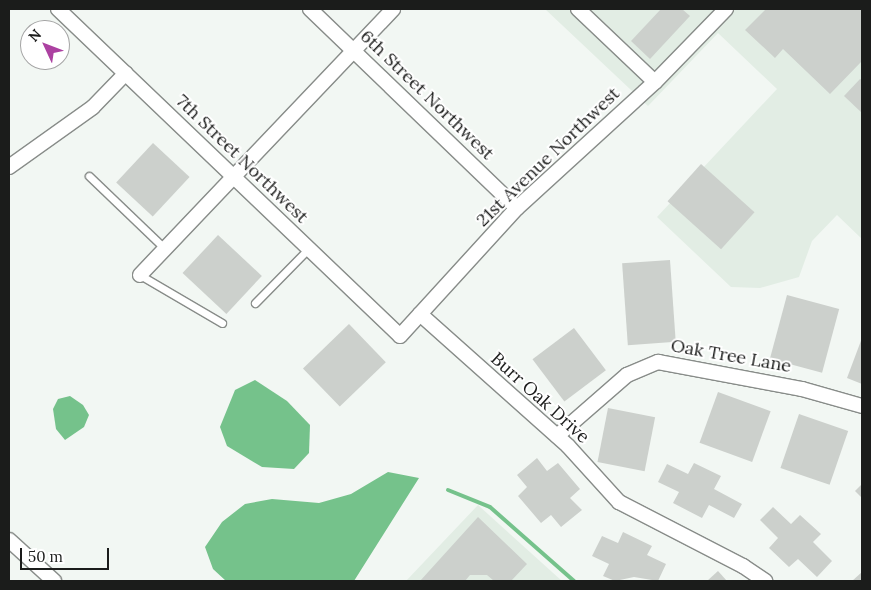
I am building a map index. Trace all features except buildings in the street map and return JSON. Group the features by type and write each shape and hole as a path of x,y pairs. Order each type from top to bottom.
{"street":[{"name":"6th Street Northwest","path":"310,9 517,208"},
{"path":"140,276 233,175 393,9"},
{"path":"578,9 655,82"},
{"name":"21st Avenue Northwest","path":"400,336 517,208 655,82 718,11"},
{"name":"7th Street Northwest","path":"67,12 126,73 400,336"},
{"path":"9,167 93,107 126,73"},
{"name":"Burr Oak Drive","path":"420,314 557,436 629,510 743,566 764,581"},
{"name":"Oak Tree Lane","path":"557,436 627,375 658,362 802,389 862,406"},
{"path":"9,540 54,581"}],"lane":[{"path":"89,176 165,249"},
{"path":"255,303 309,248"},
{"path":"140,276 222,323"}],"shaded area":[{"path":"545,9 862,9 862,239 837,215 812,241 799,277 760,288 731,287 657,217 777,89 718,33 648,106"},
{"path":"255,380 287,401 310,425 309,453 294,469 262,467 227,446 220,427 235,390"},
{"path":"70,396 83,405 89,415 84,427 65,440 56,429 53,409 58,399"},
{"path":"388,472 419,478 354,581 226,581 213,569 205,547 222,522 245,504 272,499 319,503 351,494"},
{"path":"478,505 562,581 406,581"}],"waterway":[{"path":"448,490 490,507 574,581"}]}
